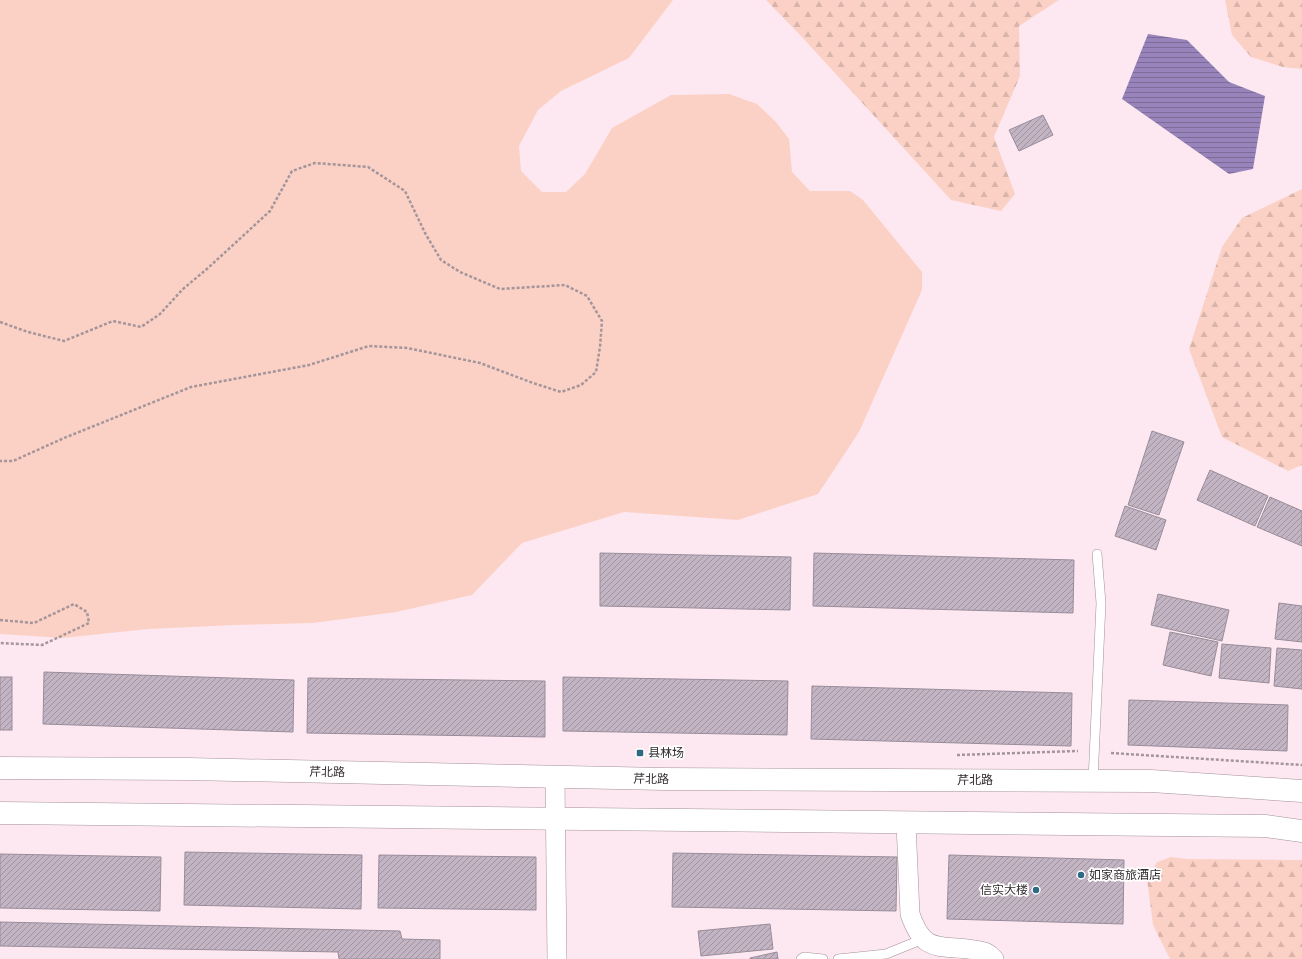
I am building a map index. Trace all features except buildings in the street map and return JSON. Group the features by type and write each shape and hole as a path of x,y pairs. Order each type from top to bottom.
{"main road":[{"name":"芹北路","path":"0,768 189,769 664,779 1151,781 1302,791"},
{"path":"0,813 1265,826 1302,831"}],"street":[{"path":"555,776 557,959"},
{"path":"906,822 910,914 915,928 923,939 937,947 988,952 994,959"}],"lane":[{"path":"1093,781 1101,602 1097,554"},
{"path":"838,959 886,954 923,939"},
{"path":"801,959 804,957 823,959"}],"path":[{"path":"0,322 28,332 64,341 113,321 141,326 160,314 183,289 270,211 292,171 315,163 368,167 406,191 425,234 441,260 460,272 500,288 565,285 587,296 602,321 596,372 581,385 561,392 480,363 407,348 369,346 309,365 191,387 64,438 13,461 0,461"},
{"path":"0,620 34,623 74,604 87,612 89,623 42,645 0,643"},
{"path":"953,755 1094,751 1302,765"}],"green space":[{"path":"0,0 673,0 629,58 561,91 538,110 519,146 521,171 542,192 566,192 585,174 612,128 671,95 729,94 757,104 776,122 789,139 792,172 810,191 850,191 863,200 922,272 922,290 859,432 818,494 738,520 624,512 522,543 472,595 396,612 313,623 148,629 63,638 0,634"},
{"path":"766,0 1059,0 1019,26 1020,76 994,137 1015,194 1001,211 951,200 801,36"},
{"path":"1225,0 1302,0 1302,69 1283,67 1251,57 1232,35"},
{"path":"1302,189 1302,465 1288,471 1222,437 1189,349 1222,247 1242,218"},
{"path":"1171,857 1187,859 1302,860 1302,959 1170,959 1153,925 1147,879 1157,862"}],"shaded area":[{"path":"1148,34 1187,40 1229,82 1265,96 1253,169 1229,174 1122,99"}],"place":[{"name":"县林场","path":"640,753"},
{"name":"如家商旅酒店","path":"1081,875"},
{"name":"信实大楼","path":"1036,890"}]}
